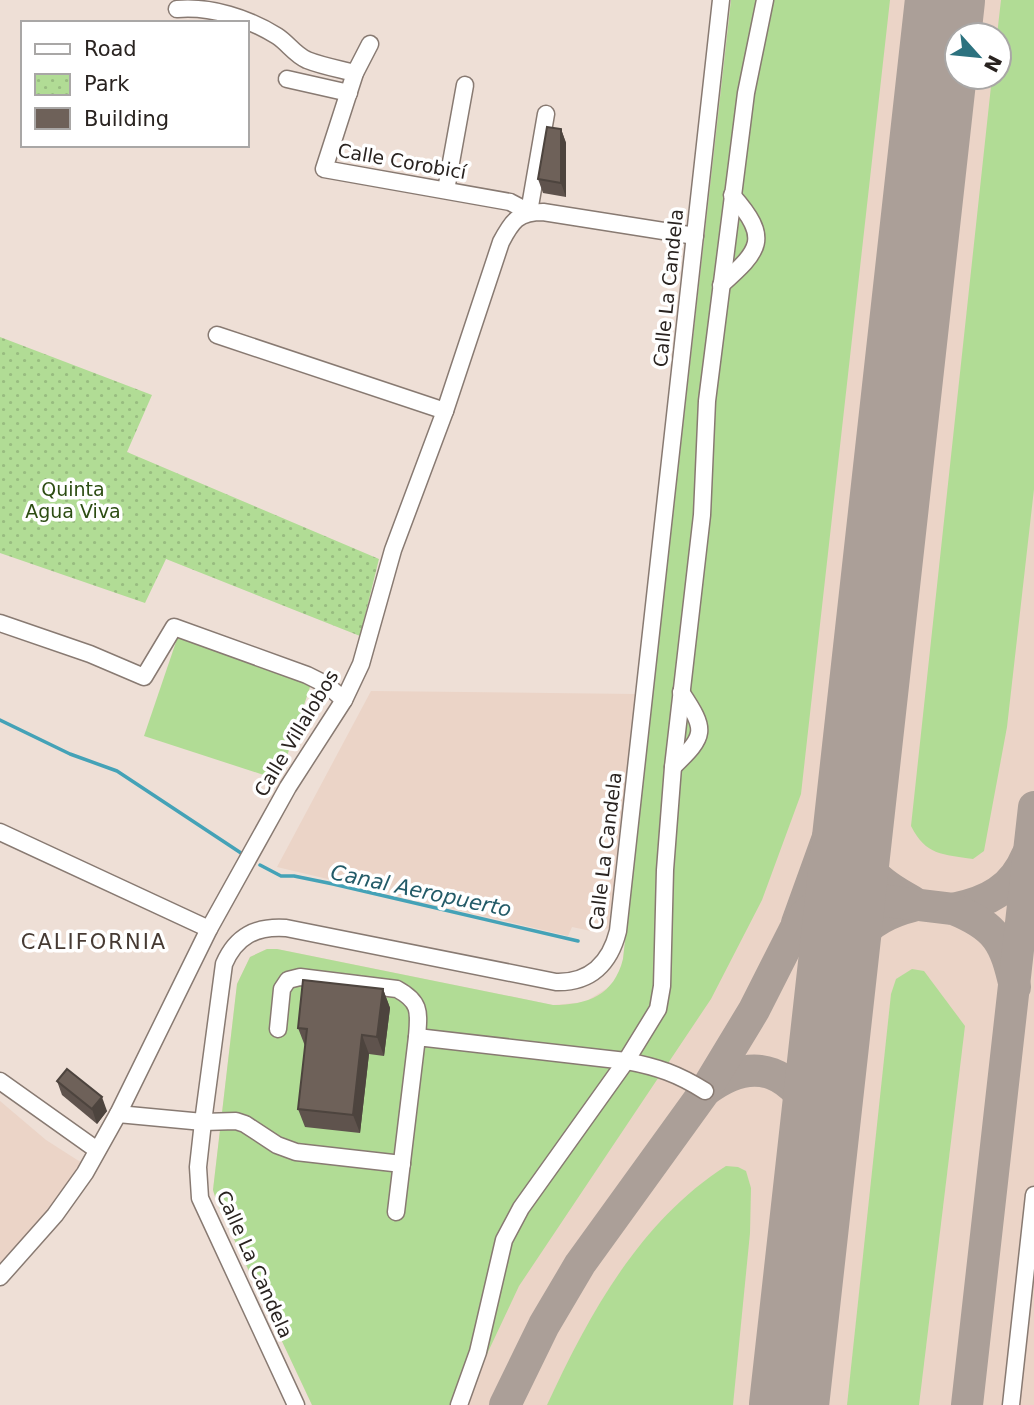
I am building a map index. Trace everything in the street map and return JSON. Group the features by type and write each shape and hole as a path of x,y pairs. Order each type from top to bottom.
{"street":[{"name":"Calle La Candela","path":"296,1405 200,1198 198,1167 224,964 237,942 248,934 259,929 286,928 569,983 589,976 607,960 614,947 618,931 721,0"},
{"path":"459,1405 478,1352 504,1240 521,1208 626,1061 658,1009 662,986 665,870 673,767 702,515 707,401 746,93 765,0"},
{"path":"177,9 196,7 224,13 242,21"},
{"path":"248,23 279,37 291,50 306,59 355,73"},
{"name":"Calle Corobicí","path":"370,44 355,73 324,169 510,202 528,212"},
{"path":"287,79 349,93"},
{"path":"446,190 465,85"},
{"path":"546,114 528,212 695,236"},
{"path":"721,285 753,253 757,238 754,223 732,195"},
{"name":"Calle Villalobos","path":"0,1278 55,1215 85,1173 118,1114 209,929 288,787 344,700 360,664 393,550 445,411 501,242 509,226 528,212"},
{"path":"217,335 445,411"},
{"path":"0,623 90,654 144,677 174,627 307,675 327,685 344,700"},
{"path":"673,767 697,740 701,729 696,715 681,692"},
{"path":"0,832 209,929"},
{"path":"278,1029 282,989 288,980 300,977 397,989 412,997 419,1013 396,1212"},
{"path":"416,1037 626,1061 660,1068 683,1077 705,1091"},
{"path":"0,1081 97,1150"},
{"path":"118,1114 203,1122 236,1121 296,1152 402,1164"},
{"path":"1011,1405 1034,1195"}],"shaded area":[{"path":"731,0 1034,0 1034,1405 312,1405 213,1190 237,984 250,957 267,949 277,949 553,1005 585,1002 612,985 620,973"},
{"path":"371,691 636,694 609,928 596,932 572,927 568,936 277,867"},
{"path":"0,1101 46,1140 82,1163 54,1204 0,1263"}],"green space":[{"path":"731,0 890,0 801,794 762,900 711,999 519,1286 463,1405 312,1405 213,1190 237,984 250,957 267,949 553,1005 577,1003 598,996 619,971 623,959"},
{"path":"1001,0 1034,0 1034,489 1007,727 984,851 973,859 936,852 923,843 911,826 990,91 1013,91 1013,21 999,21"},
{"name":"Quinta Agua Viva","path":"0,337 152,395 127,452 379,559 360,636 166,559 145,603 0,553"},
{"path":"178,636 312,681 279,780 144,736"},
{"path":"912,969 924,971 965,1026 919,1405 847,1405 891,994 896,979"},
{"path":"726,1166 746,1171 751,1188 750,1233 733,1405 547,1405 599,1304 620,1272 668,1214 695,1188"}],"building":[{"path":"547,127 561,129 561,183 538,179"},
{"path":"303,980 383,989 377,1037 362,1035 353,1115 298,1109 307,1029 298,1028"},
{"path":"67,1069 102,1097 92,1109 57,1081"}],"waterway":[{"path":"0,720 70,754 117,771 244,855"},
{"name":"Canal Aeropuerto","path":"260,865 281,876 333,884 578,941"}],"taxiway":[{"path":"797,923 836,815 867,700"},
{"path":"967,1405 1034,807"},
{"path":"853,825 861,852 871,871 912,901"},
{"path":"953,909 998,892 1014,877 1027,855"},
{"path":"505,1405 544,1325 580,1264 705,1091 754,1010 794,931 804,916 818,904 845,896 953,909 980,923 997,938 1003,948 1015,987"},
{"path":"833,999 850,951 867,928 879,919 913,906"},
{"path":"706,1090 724,1078 742,1072 772,1074 786,1081 798,1092 820,1125"}],"runway":[{"path":"789,1405 945,0"}],"district":[{"name":"CALIFORNIA","path":"94,942"}]}
